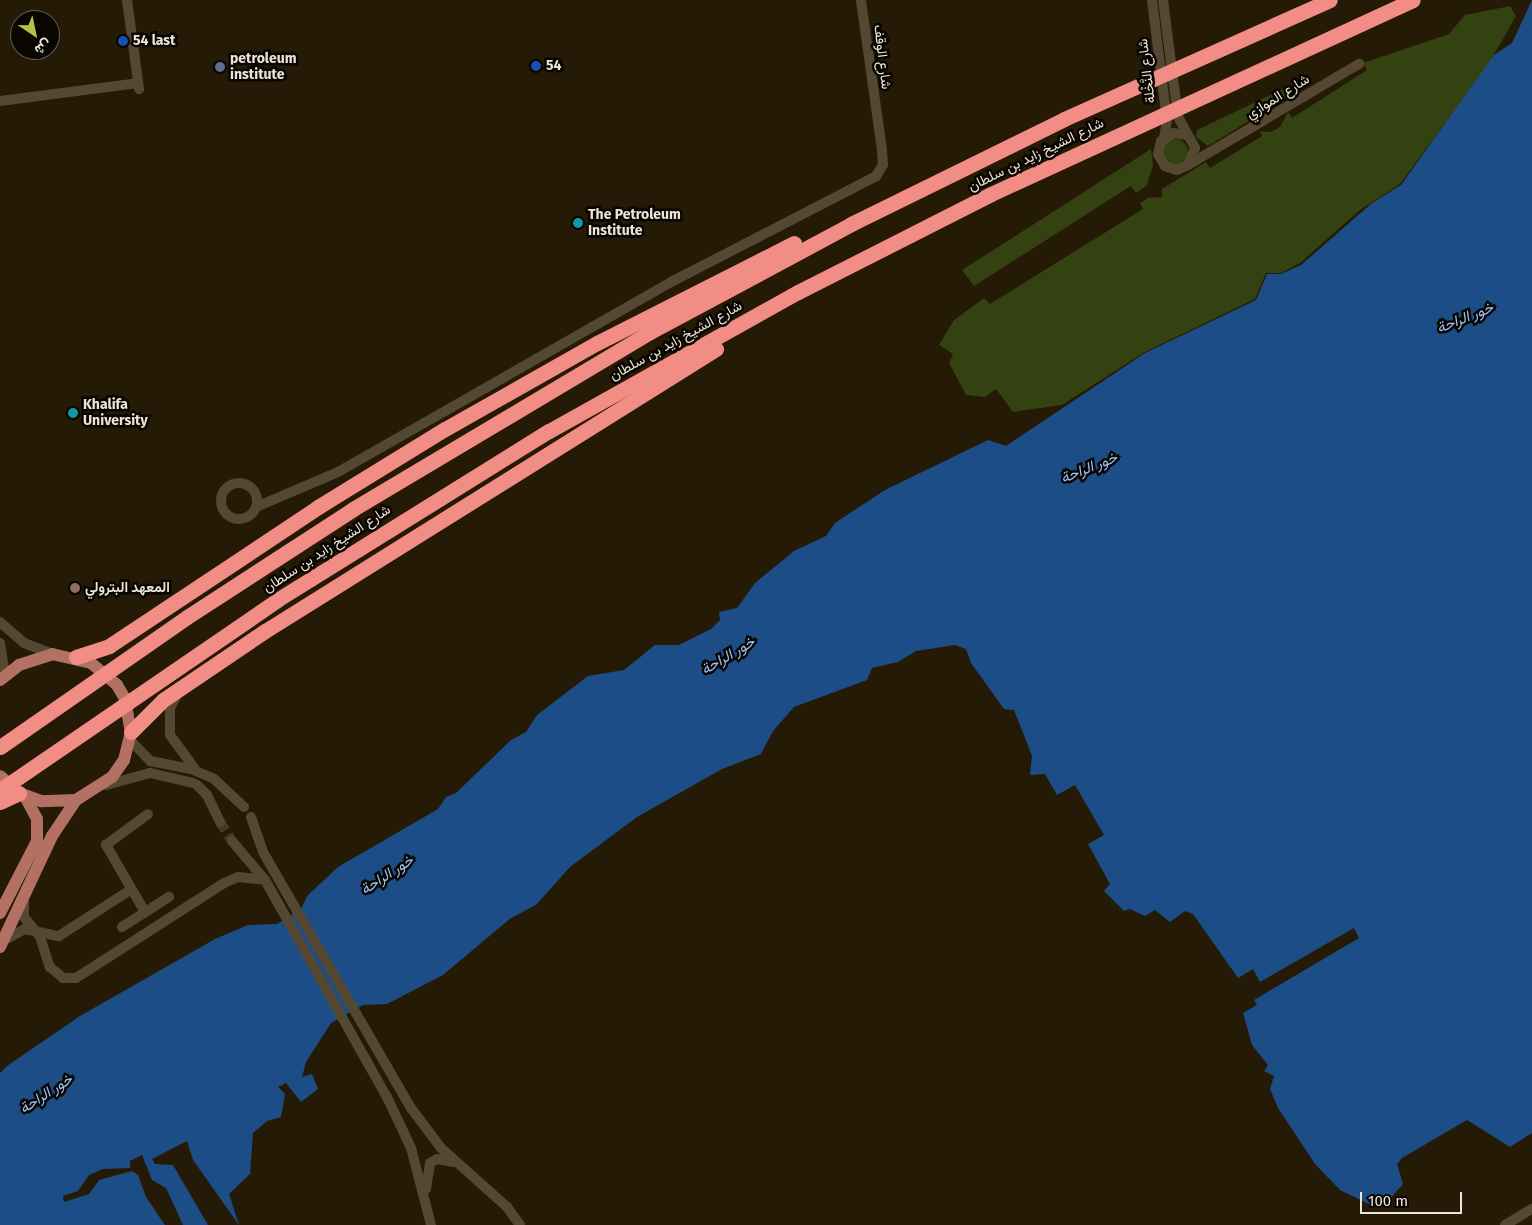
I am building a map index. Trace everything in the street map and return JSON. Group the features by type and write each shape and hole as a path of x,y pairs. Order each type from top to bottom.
{"highway":[{"name":"شارع الشيخ زايد بن سلطان","path":"0,747 186,617 455,445 650,332 851,224 1129,89 1330,0"},
{"name":"شارع الشيخ زايد بن سلطان","path":"0,790 206,647 549,431 845,270 1139,124 1412,0"},
{"path":"76,657 109,646 318,507 597,343 807,236 851,224"},
{"path":"130,736 155,706 195,677 362,568 845,270"},
{"path":"0,802 22,794"}],"main road":[{"path":"2,678 34,658 52,654 76,657 91,663 116,684 125,699 130,736 120,765 96,790 76,800 58,802 22,794"},
{"path":"0,776 22,794 37,819 37,841 0,913"},
{"path":"2,944 24,901 52,836 76,800"}],"street":[{"path":"0,101 139,86 127,0"},
{"name":"شارع الوقف","path":"289,494 338,472 673,281 870,181 882,150 876,118 861,0"},
{"name":"شارع النَّخْلة","path":"1152,0 1167,120 1164,138"},
{"name":"شارع النَّخْلة","path":"1164,0 1178,117 1189,138"},
{"name":"شارع الموازي","path":"1188,165 1212,154 1359,64"},
{"path":"1189,138 1195,154 1188,165 1171,169 1161,162 1158,149 1164,138 1174,133 1189,138 1212,154"},
{"path":"256,507 256,494 248,485 236,483 226,488 222,501 225,511 237,518 250,514 256,507 289,494"},
{"path":"256,494 289,494"},
{"path":"0,622 24,643 52,654"},
{"path":"0,643 2,678"},
{"path":"195,677 173,700 168,722 174,745 198,771 224,787 244,807"},
{"path":"130,736 150,760 198,771"},
{"path":"96,790 140,773 195,784 207,795 220,822"},
{"path":"145,912 130,890 106,845 148,814"},
{"path":"251,818 262,852 411,1108 458,1163 507,1207 520,1225"},
{"path":"232,841 251,859 265,880 353,1034 403,1130 426,1200 431,1225"},
{"path":"24,901 24,916 34,930 50,967 63,978 76,978 123,950 224,883 238,876 265,880"},
{"path":"2,944 19,931 34,930 59,936 130,890"},
{"path":"122,927 169,898"},
{"path":"426,1200 430,1163 444,1158 458,1163"},
{"path":"1505,1225 1532,1209"}],"green space":[{"path":"1510,6 1516,16 1487,67 1400,184 1360,210 1300,263 1281,273 1266,273 1255,299 1145,352 1062,405 1013,412 996,389 985,397 966,395 949,363 953,354 939,345 954,320 984,298 990,304 1143,209 1140,203 1148,198 1162,197 1162,189 1206,162 1210,168 1262,136 1260,131 1271,132 1280,127 1288,112 1292,118 1367,70 1363,63 1449,34 1465,15"},
{"path":"1306,78 1310,84 1208,146 1196,137 1197,130"},
{"path":"1175,139 1184,143 1188,152 1184,161 1175,165 1166,161 1162,152 1166,143"},
{"path":"1151,149 1153,165 1147,185 1136,193 1131,186 974,286 962,270"}],"water":[{"name":"خور الراحة","path":"1532,0 1532,1133 1510,1147 1467,1120 1402,1158 1397,1164 1403,1184 1387,1202 1373,1206 1340,1190 1315,1164 1278,1108 1270,1089 1274,1076 1264,1071 1268,1065 1252,1045 1243,1013 1257,1005 1254,1000 1359,938 1354,928 1260,982 1253,969 1238,978 1193,914 1185,911 1170,922 1155,910 1145,916 1130,909 1124,911 1104,891 1110,884 1088,844 1104,835 1075,785 1057,795 1045,774 1030,775 1032,756 1014,710 1004,709 971,663 966,649 955,645 916,651 898,662 872,668 867,680 794,707 773,731 761,754 722,769 637,817 570,867 536,905 511,918 443,975 387,1004 363,1005 331,1023 306,1062 302,1077 312,1074 318,1089 301,1102 286,1083 278,1087 285,1094 281,1117 267,1121 253,1133 250,1174 229,1194 239,1225 193,1160 187,1141 152,1159 155,1164 173,1165 208,1225 183,1225 166,1188 152,1180 142,1155 130,1161 130,1168 103,1169 89,1175 78,1191 63,1196 64,1202 89,1194 99,1180 132,1171 138,1175 146,1197 165,1225 0,1225 0,1073 7,1066 80,1016 215,939 248,925 277,924 301,909 307,896 338,867 438,809 446,797 456,793 511,740 526,732 537,715 588,676 624,670 655,645 679,645 711,629 720,620 719,612 737,608 755,583 794,551 826,536 835,523 885,490 988,440 1006,446 1145,353 1256,300 1267,274 1281,274 1301,265 1372,203 1401,185 1494,55 1512,43"}],"tunnel":[{"path":"220,822 232,841"}],"place":[{"name":"54 last","path":"123,41"},
{"name":"54","path":"536,66"},
{"name":"petroleum institute","path":"220,67"},
{"name":"The Petroleum Institute","path":"578,223"},
{"name":"Khalifa University","path":"73,413"},
{"name":"المعهد البترولي","path":"75,588"}]}
